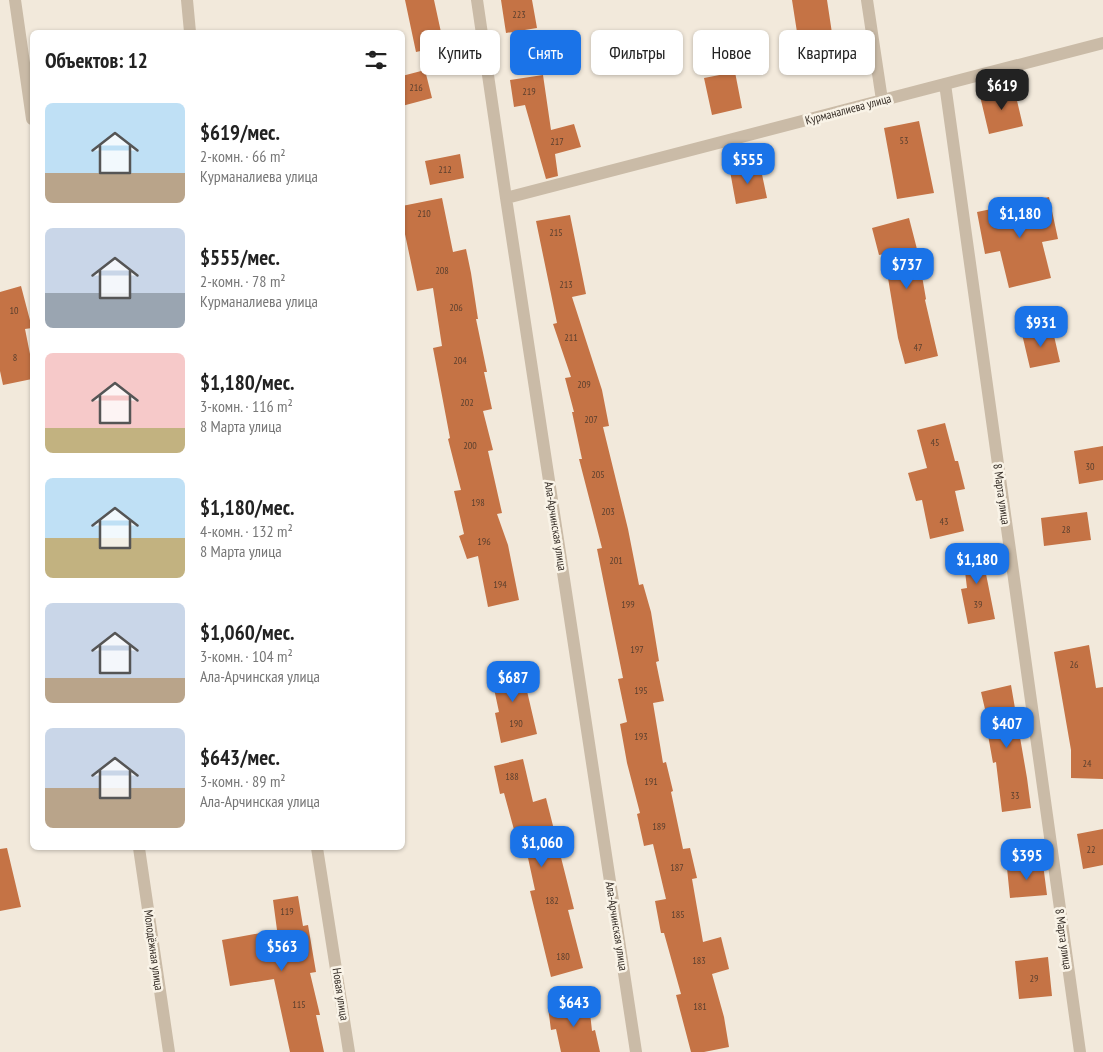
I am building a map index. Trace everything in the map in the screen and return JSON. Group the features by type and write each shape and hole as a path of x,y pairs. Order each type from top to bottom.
{"street":[{"path":"15,0 30,105"},
{"path":"187,0 190,30"},
{"name":"Ала-Арчинская улица","path":"477,0 636,1052"},
{"path":"867,0 882,100"},
{"name":"Курманалиева улица","path":"506,198 1103,43"},
{"name":"8 Марта улица","path":"945,84 1080,1052"},
{"name":"Молодёжная улица","path":"139,850 169,1052"},
{"name":"Новая улица","path":"318,850 349,1052"}],"building":[{"path":"405,0 434,0 441,30 420,30 420,51 416,52"},
{"path":"501,0 532,0 537,28 510,30 510,32 506,33"},
{"path":"792,0 827,0 832,30 797,30"},
{"path":"420,71 420,75 426,75 432,98 405,105 405,75"},
{"path":"543,75 551,130 574,124 581,147 555,154 558,176 546,179 525,105 514,107 510,80"},
{"path":"720,75 736,75 742,108 712,115 704,78"},
{"path":"1014,88 1023,126 989,134 980,96"},
{"path":"919,121 934,193 897,199 884,128"},
{"path":"460,154 464,178 430,185 425,161"},
{"path":"760,165 767,198 736,204 730,171"},
{"path":"1049,197 1058,239 1042,242 1051,278 1009,288 1000,251 985,254 977,212"},
{"path":"442,198 453,252 466,249 478,319 476,319 487,372 484,372 492,409 483,411 493,450 488,451 502,513 497,514 508,545 519,600 488,607 478,556 467,559 459,536 464,534 454,491 461,490 448,439 450,438 433,348 442,346 433,288 417,291 405,234 405,205"},
{"path":"570,215 586,294 572,297 602,390 609,426 603,427 628,529 639,585 643,584 651,612 659,661 656,662 664,701 653,703 663,763 666,762 673,791 671,792 683,849 690,848 697,878 692,879 703,942 721,937 729,969 712,974 724,1017 729,1047 704,1052 691,1052 676,995 681,994 664,933 661,933 655,901 666,899 653,844 644,846 637,814 640,813 627,763 620,724 627,722 618,679 623,678 597,549 602,548 579,459 582,459 572,412 574,412 565,378 571,377 553,324 557,323 536,221"},
{"path":"909,218 918,253 925,300 938,356 905,364 898,338 884,254 879,255 872,228"},
{"path":"21,286 30,320 30,328 25,329 30,354 30,379 3,385 0,371 0,292"},
{"path":"1052,327 1060,362 1030,368 1022,334"},
{"path":"945,423 965,489 955,491 964,531 930,539 922,500 916,501 908,473 927,468 917,430"},
{"path":"1103,446 1103,480 1079,484 1074,451"},
{"path":"1087,512 1091,540 1044,546 1041,518"},
{"path":"986,544 990,573 986,574 995,619 968,624 961,589 967,588 962,547"},
{"path":"1089,645 1096,688 1103,687 1103,779 1071,778 1071,750 1054,652"},
{"path":"524,663 530,690 527,691 537,734 501,743 495,713 499,712 490,670"},
{"path":"1011,685 1031,808 1002,812 996,762 993,763 988,735 991,735 981,692"},
{"path":"523,759 533,802 546,798 574,909 568,910 583,968 551,977 530,891 535,890 523,835 516,837 504,793 500,794 494,766"},
{"path":"1103,829 1103,865 1083,869 1077,834"},
{"path":"7,848 21,907 0,911 0,849"},
{"path":"1043,864 1047,895 1010,898 1007,868"},
{"path":"298,896 303,926 308,925 316,972 310,973 320,1015 316,1015 324,1052 290,1052 274,979 230,986 222,940 277,930 273,900"},
{"path":"1048,957 1052,996 1019,999 1015,961"},
{"path":"589,1003 592,1031 595,1030 600,1052 561,1052 556,1029 551,1030 548,1007"}]}
